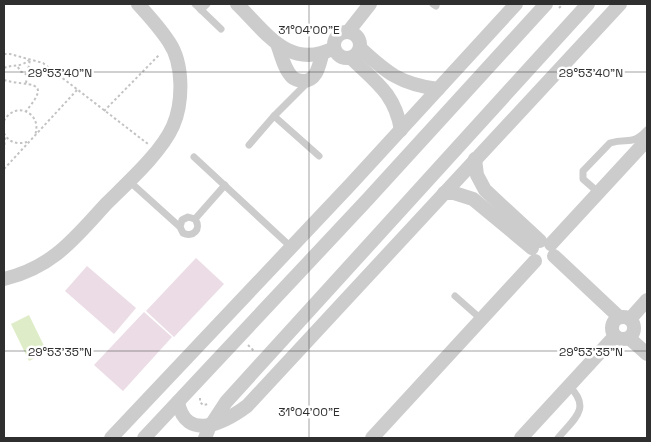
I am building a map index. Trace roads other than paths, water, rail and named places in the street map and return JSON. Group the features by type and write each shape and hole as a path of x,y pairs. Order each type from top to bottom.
{"street":[{"path":"4,279 40,266 64,249 157,151 173,127 181,99 180,70 171,43 138,4"},
{"path":"237,4 286,51 297,55 310,56 328,51 340,57 355,53 397,78 424,87 438,89"},
{"path":"348,32 370,4"},
{"path":"111,438 350,185 516,4"},
{"path":"144,438 367,200 546,4"},
{"path":"207,433 226,402 482,123 588,4"},
{"path":"207,433 248,406 620,4"},
{"path":"276,43 288,71 293,78 302,82 310,80 317,72 328,51 342,33 348,32 359,39 355,53"},
{"path":"477,46 495,60"},
{"path":"355,53 393,102 401,130"},
{"path":"482,123 497,136"},
{"path":"372,438 647,140"},
{"path":"475,159 477,175 485,190 543,252 623,327 647,354"},
{"path":"350,185 367,200"},
{"path":"444,193 454,193 473,199 543,252"},
{"path":"521,438 647,300"},
{"path":"623,327 647,342"},
{"path":"178,402 180,414 187,423 207,433"}],"lane":[{"path":"195,4 221,29"},
{"path":"201,10 207,4"},
{"path":"249,145 274,116 310,80"},
{"path":"274,116 319,156"},
{"path":"599,193 583,179 583,171 610,143 634,141 647,130"},
{"path":"194,157 291,247"},
{"path":"128,181 180,227 186,235 193,234 198,229 195,219"},
{"path":"195,219 225,185"},
{"path":"180,227 182,220 185,218 195,219"},
{"path":"455,296 482,320"},
{"path":"558,438 578,414 581,407 580,399 569,386"}]}
